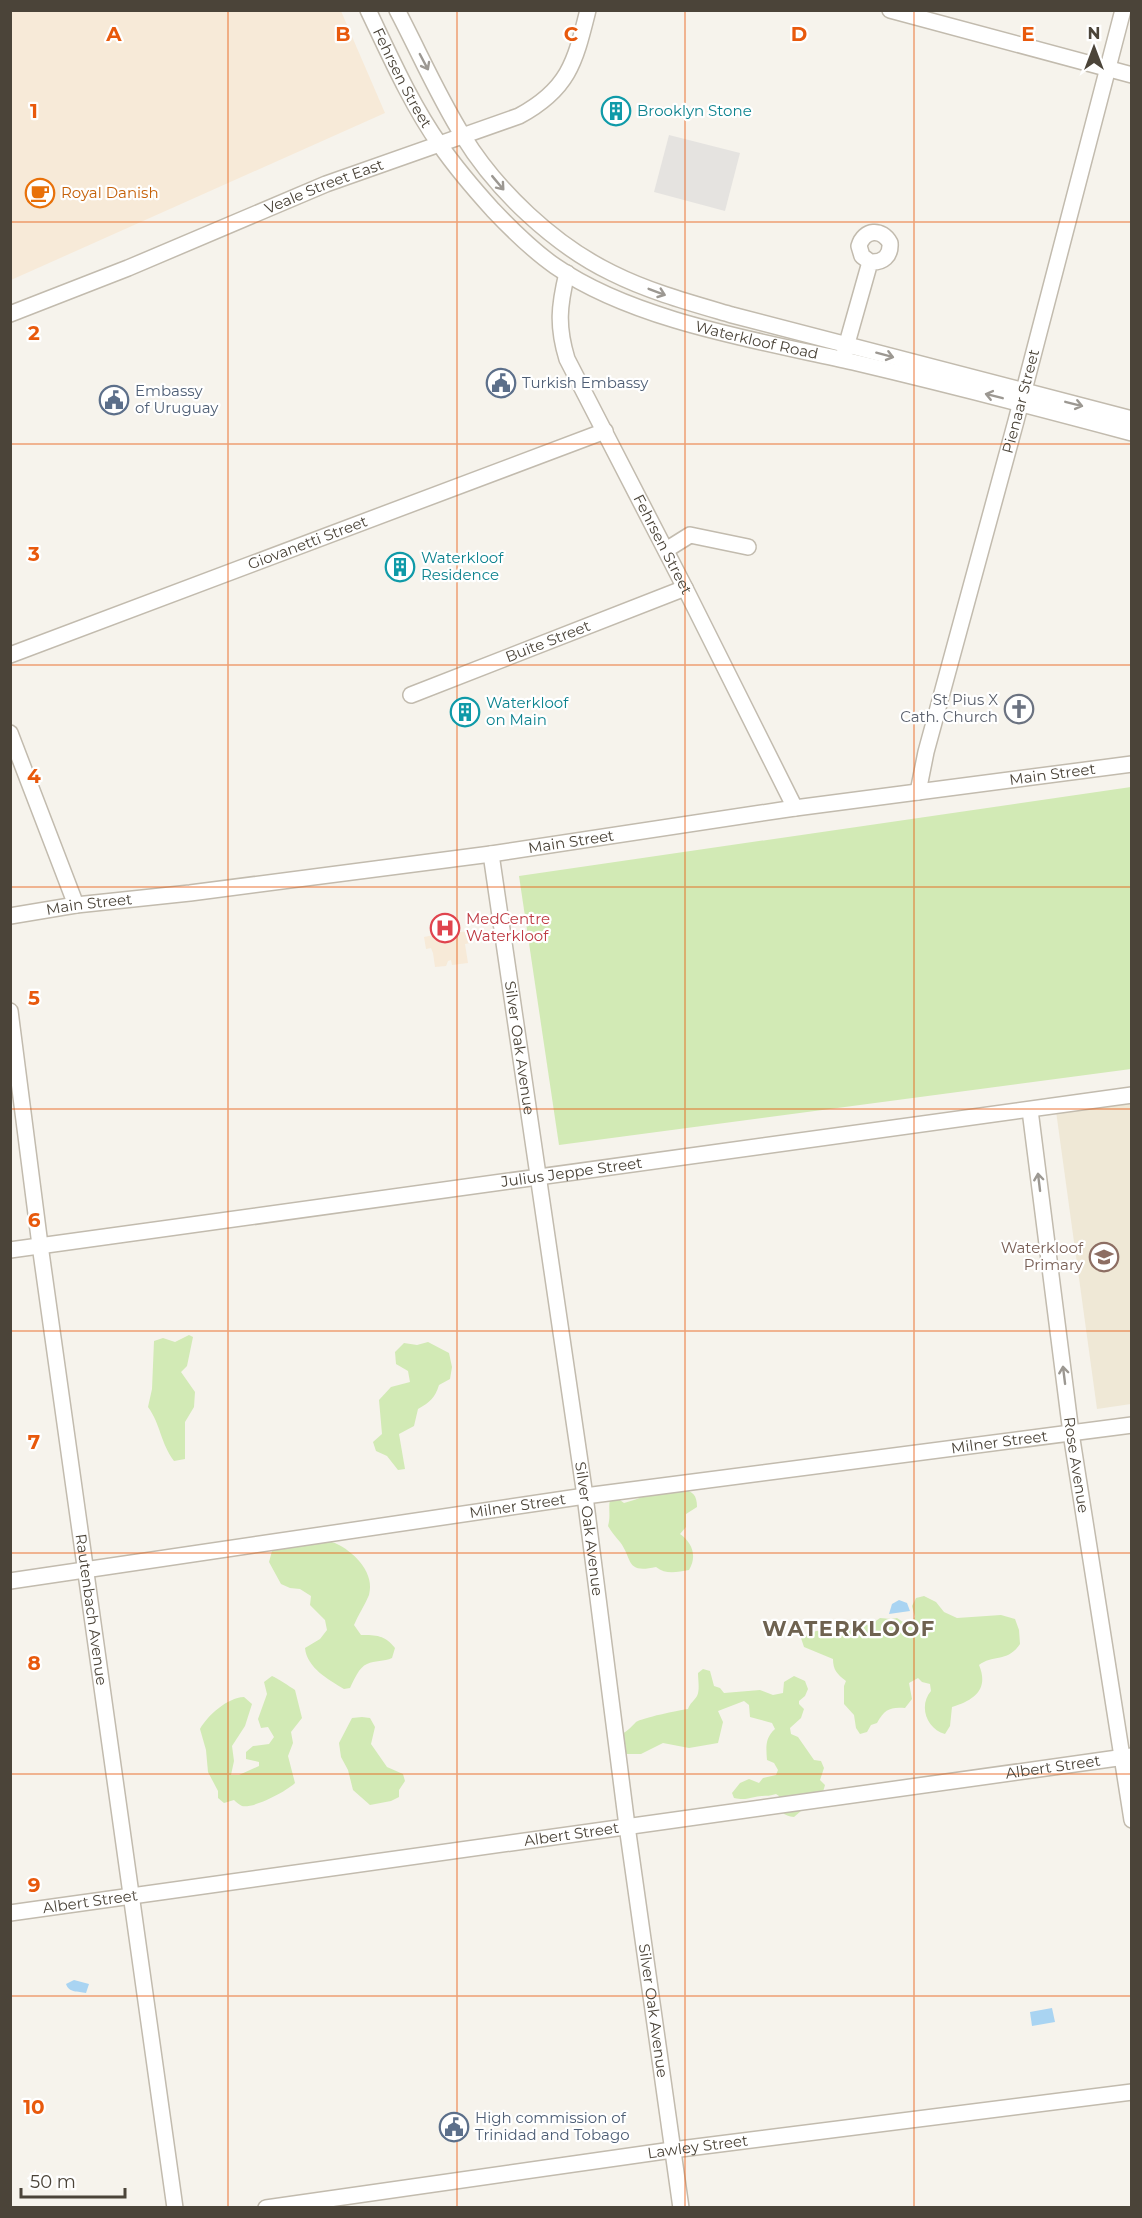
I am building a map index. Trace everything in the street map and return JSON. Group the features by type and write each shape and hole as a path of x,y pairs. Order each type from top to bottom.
{"street":[{"name":"Fehrsen Street","path":"368,10 419,111 439,144"},
{"name":"Fehrsen Street","path":"397,10 463,136"},
{"name":"Veale Street East","path":"10,314 128,268 326,184 519,116 542,102 568,75 576,58 588,10"},
{"path":"890,10 1131,75"},
{"name":"Pienaar Street","path":"918,792 926,752 1123,10"},
{"name":"Waterkloof Road","path":"463,136 492,176 513,199 558,238 610,273 670,297 773,326 845,353 1022,397 1131,419"},
{"name":"Waterkloof Road","path":"439,144 469,183 527,244 567,273 608,295 648,310 728,334 767,343 845,353"},
{"path":"845,353 870,262"},
{"name":"Fehrsen Street","path":"567,273 559,312 562,342 572,369 666,550 795,808"},
{"path":"767,343 773,326"},
{"name":"Waterkloof Road","path":"1022,397 1131,433"},
{"name":"Giovanetti Street","path":"10,655 605,431"},
{"path":"666,550 690,535 748,547"},
{"name":"Buite Street","path":"411,695 685,588"},
{"path":"10,733 76,905"},
{"name":"Main Street","path":"10,916 76,905 190,893 490,854 795,808 1131,764"},
{"name":"Silver Oak Avenue","path":"490,854 585,1497 627,1826 681,2208"},
{"name":"Rautenbach Avenue","path":"10,1011 40,1245 175,2208"},
{"name":"Julius Jeppe Street","path":"10,1250 1131,1095"},
{"name":"Rose Avenue","path":"1030,1110 1071,1434 1126,1756 1131,1820"},
{"name":"Milner Street","path":"10,1581 585,1497 1131,1425"},
{"name":"Albert Street","path":"10,1913 1126,1756"},
{"name":"Lawley Street","path":"266,2208 672,2150 1131,2092"}],"shaded area":[{"path":"10,11 341,11 385,113 11,280"},
{"path":"669,135 740,153 725,211 654,192"},
{"name":"MedCentre Waterkloof","path":"449,930 452,933 469,931 470,943 465,944 468,963 452,965 451,960 446,966 435,967 433,953 431,948 426,949 424,937 434,935 436,931"},
{"name":"Waterkloof Primary","path":"1131,1101 1131,1404 1097,1409 1056,1111"}],"green space":[{"path":"1131,787 1131,1069 559,1145 519,876"},
{"path":"189,1335 193,1337 187,1366 181,1372 195,1392 194,1407 185,1422 185,1459 174,1461 148,1407 152,1389 154,1341 163,1338 175,1342"},
{"path":"428,1342 449,1353 452,1367 450,1379 439,1385 432,1399 418,1409 414,1426 399,1434 405,1469 398,1470 387,1456 376,1451 373,1442 382,1434 379,1400 391,1387 410,1382 408,1371 396,1364 395,1352 404,1343 417,1345"},
{"path":"681,1489 694,1494 697,1503 697,1507 686,1514 686,1527 680,1534 692,1550 693,1560 689,1570 672,1572 656,1567 646,1569 634,1567 608,1526 610,1499 617,1498 624,1503 648,1495"},
{"path":"321,1540 335,1543 345,1549 358,1559 367,1572 369,1595 354,1625 361,1635 371,1635 388,1640 395,1648 392,1658 364,1666 350,1688 344,1689 332,1682 310,1662 305,1648 320,1639 327,1630 325,1620 310,1605 311,1596 300,1589 281,1584 269,1562 272,1551 280,1546 290,1547"},
{"path":"924,1596 936,1602 944,1612 957,1618 1001,1615 1015,1619 1020,1644 1010,1654 979,1665 982,1673 981,1687 973,1697 952,1707 950,1726 945,1734 933,1727 926,1716 925,1703 931,1691 930,1684 918,1678 909,1683 912,1699 905,1708 888,1710 877,1723 871,1725 867,1732 860,1734 856,1728 854,1715 844,1704 846,1681 836,1672 833,1659 804,1647 801,1638 816,1631 825,1630 832,1636 841,1636 845,1626 856,1620 869,1626 880,1618 897,1618 910,1623 915,1617 912,1606 916,1598"},
{"path":"703,1669 710,1671 714,1686 720,1688 724,1693 760,1690 773,1695 783,1693 784,1682 794,1676 805,1681 808,1689 799,1701 804,1709 801,1718 790,1728 791,1734 798,1737 814,1760 821,1761 824,1768 820,1780 825,1785 823,1792 794,1817 780,1811 779,1796 776,1794 744,1799 734,1798 732,1793 740,1783 749,1779 759,1783 763,1778 776,1775 778,1770 774,1763 767,1760 766,1747 775,1729 772,1723 750,1717 749,1705 744,1701 718,1711 723,1722 718,1743 689,1748 663,1743 641,1754 626,1754 619,1749 618,1736 636,1722 688,1709 697,1696 698,1673"},
{"path":"272,1676 295,1690 302,1718 291,1732 293,1743 288,1756 295,1783 278,1795 254,1805 242,1806 234,1800 224,1803 218,1798 218,1791 208,1772 206,1750 200,1729 219,1708 231,1700 244,1697 252,1704 245,1726 232,1746 234,1761 231,1775 239,1775 259,1766 259,1762 246,1759 246,1752 253,1746 269,1744 274,1737 268,1727 261,1728 258,1719 267,1694 264,1682"},
{"path":"352,1718 370,1718 375,1727 371,1744 387,1767 403,1774 405,1781 399,1790 399,1797 391,1801 370,1805 353,1790 348,1770 341,1757 339,1743"}],"water":[{"path":"899,1600 907,1603 910,1611 889,1614 892,1604"},
{"path":"74,1980 89,1984 86,1993 69,1989 66,1984"},
{"path":"1052,2008 1055,2022 1032,2026 1030,2012"}],"place":[{"name":"Brooklyn Stone","path":"616,111"},
{"name":"Royal Danish","path":"40,193"},
{"name":"Turkish Embassy","path":"501,383"},
{"name":"Embassy of Uruguay","path":"114,400"},
{"name":"Waterkloof Residence","path":"400,567"},
{"name":"St Pius X Cath. Church","path":"1019,709"},
{"name":"Waterkloof on Main","path":"465,712"},
{"name":"MedCentre Waterkloof","path":"445,928"},
{"name":"Waterkloof Primary","path":"1104,1257"},
{"name":"High commission of Trinidad and Tobago","path":"454,2127"}],"district":[{"name":"WATERKLOOF","path":"849,1629"}]}
